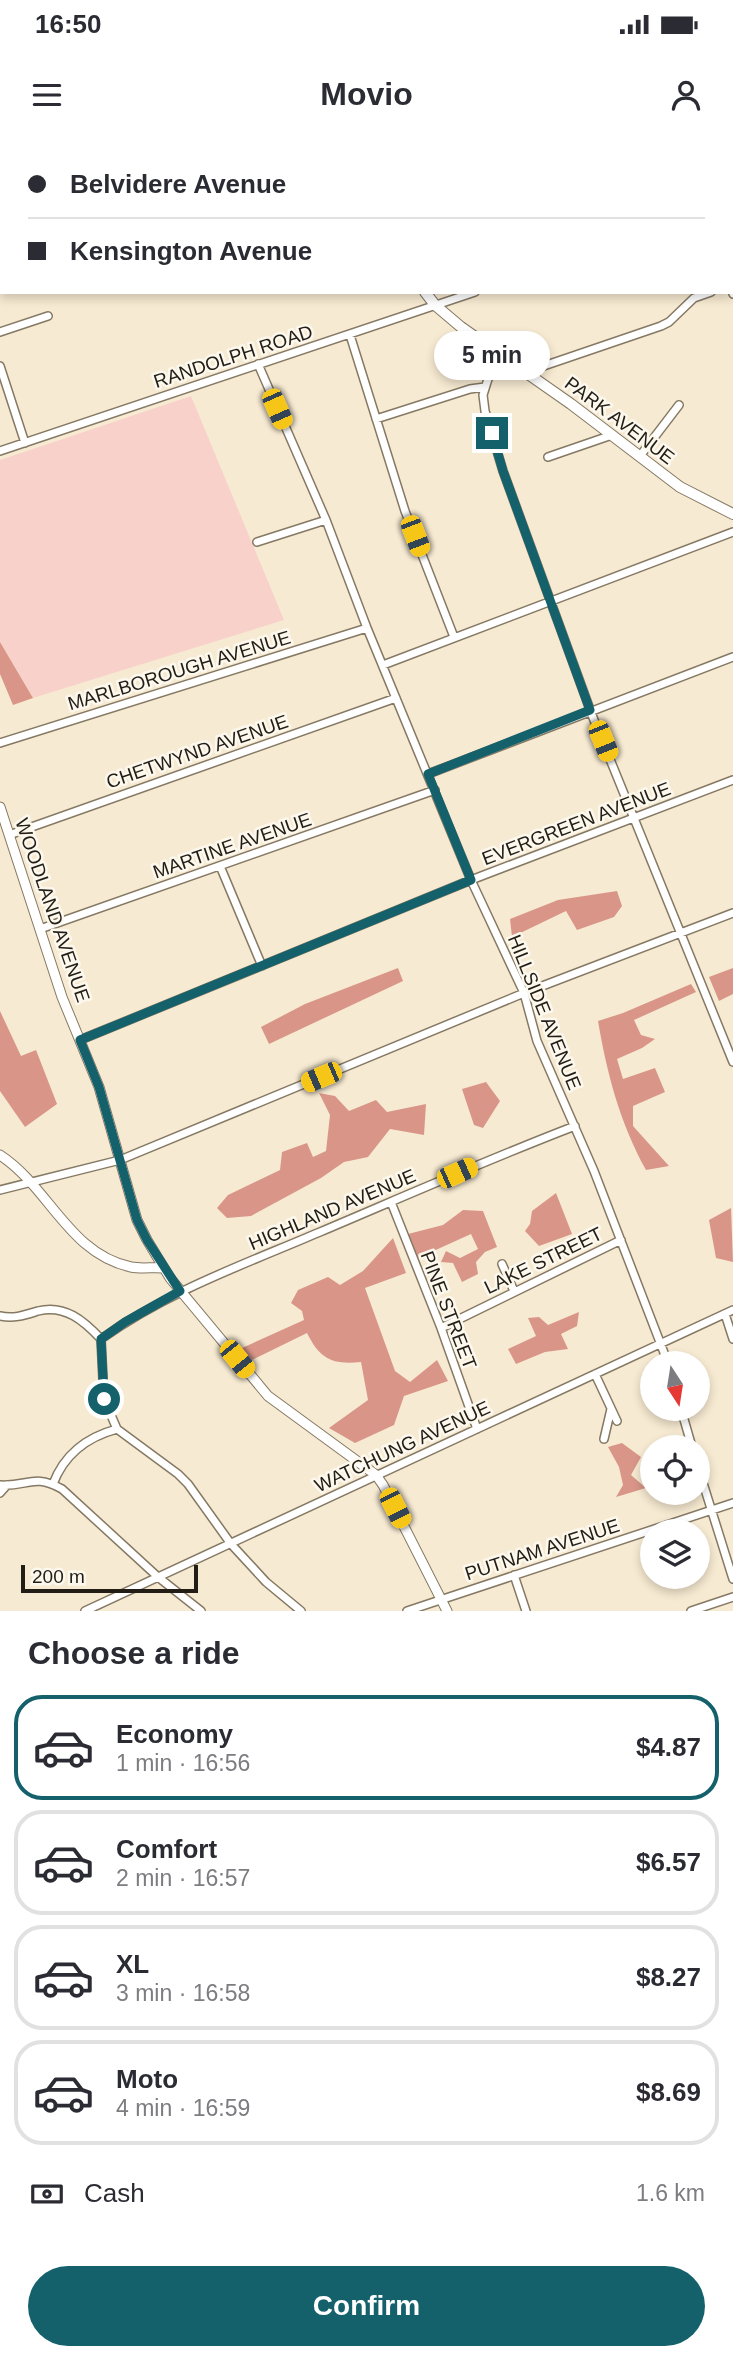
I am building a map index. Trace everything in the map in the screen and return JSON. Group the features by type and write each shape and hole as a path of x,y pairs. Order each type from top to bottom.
{"main road":[{"name":"PARK AVENUE","path":"426,294 435,306 680,487 733,514"}],"street":[{"name":"RANDOLPH ROAD","path":"0,451 469,294"},
{"path":"526,372 662,326 694,298 705,294"},
{"path":"0,332 48,316"},
{"path":"350,335 405,511 454,638"},
{"path":"503,356 483,395 485,411 503,471 590,710 733,1062"},
{"name":"HILLSIDE AVENUE","path":"258,364 326,520 367,628 471,880 524,993 537,1041 575,1126 664,1351"},
{"path":"0,366 25,443"},
{"path":"376,419 470,389 485,387"},
{"path":"640,456 678,405"},
{"path":"548,457 612,435"},
{"path":"257,542 326,520"},
{"path":"383,665 733,532"},
{"name":"MARLBOROUGH AVENUE","path":"0,743 367,628"},
{"path":"428,774 733,657"},
{"name":"CHETWYND AVENUE","path":"9,835 396,698"},
{"name":"EVERGREEN AVENUE","path":"80,1040 471,880 733,780"},
{"name":"MARTINE AVENUE","path":"40,929 435,790"},
{"name":"WOODLAND AVENUE","path":"0,807 62,997 99,1087 137,1220 163,1268 268,1396 376,1475 447,1611"},
{"path":"220,866 262,966"},
{"path":"0,1190 120,1160 524,993 733,913"},
{"name":"HIGHLAND AVENUE","path":"101,1339 180,1291 575,1126"},
{"path":"0,1155 32,1182 71,1230 93,1251 132,1267 163,1268"},
{"name":"PINE STREET","path":"391,1202 441,1328 477,1429"},
{"name":"LAKE STREET","path":"441,1328 621,1240"},
{"path":"502,1264 514,1291"},
{"path":"0,1316 19,1317 42,1310 65,1311 90,1326 101,1339 104,1399 117,1429 178,1474 230,1543 266,1583 302,1611"},
{"name":"WATCHUNG AVENUE","path":"85,1611 733,1310"},
{"path":"725,1314 733,1339"},
{"path":"595,1374 617,1421"},
{"path":"604,1439 611,1408"},
{"path":"52,1483 64,1462 76,1449 91,1438 117,1429"},
{"path":"0,1493 4,1485 39,1480 52,1483 62,1489 158,1577 201,1611"},
{"name":"PUTNAM AVENUE","path":"407,1611 733,1503"},
{"path":"709,1505 733,1579"},
{"path":"514,1575 526,1611"},
{"path":"691,1611 733,1598"}],"shaded area":[{"path":"191,396 284,620 33,698 0,642 0,460"},
{"path":"0,642 33,698 13,705 0,674"},
{"path":"617,891 622,906 614,917 577,930 566,911 512,937 510,919 558,900"},
{"path":"398,968 403,981 269,1044 261,1027 305,1004"},
{"path":"733,968 733,994 719,1001 709,977"},
{"path":"691,984 696,992 634,1020 641,1035 655,1039 617,1059 623,1079 655,1068 665,1092 633,1106 633,1126 669,1166 646,1170 616,1098 598,1021"},
{"path":"0,1011 21,1056 36,1050 57,1104 25,1127 0,1091"},
{"path":"486,1082 500,1101 483,1128 474,1125 462,1089"},
{"path":"319,1093 335,1096 349,1111 376,1100 387,1112 426,1104 424,1135 390,1129 368,1157 344,1162 321,1178 251,1216 227,1218 217,1208 228,1195 280,1170 282,1152 307,1143 313,1157 326,1151 330,1115"},
{"path":"556,1193 572,1234 539,1246 525,1231 530,1224 532,1211"},
{"path":"731,1208 733,1262 716,1258 709,1220"},
{"path":"463,1210 483,1211 497,1247 485,1252 476,1262 478,1274 462,1282 453,1263 441,1262 446,1251 460,1258 478,1249 471,1234 418,1258 408,1234 443,1225"},
{"path":"393,1238 406,1273 365,1288 395,1371 410,1382 437,1360 448,1381 404,1396 394,1425 355,1443 329,1428 368,1400 361,1362 342,1362 328,1358 317,1349 307,1333 252,1360 242,1348 304,1320 302,1311 291,1303 298,1290 328,1277 340,1285 363,1271"},
{"path":"579,1312 577,1326 561,1334 568,1349 545,1352 516,1364 508,1349 536,1336 528,1318 539,1317 548,1325"},
{"path":"622,1443 640,1456 631,1475 640,1483 640,1490 616,1497 623,1485 619,1467 608,1447"}],"route":[{"path":"104,1399 101,1339 180,1291 137,1220 110,1119 80,1040 471,880 428,774 590,710 503,471 492,433"}]}
